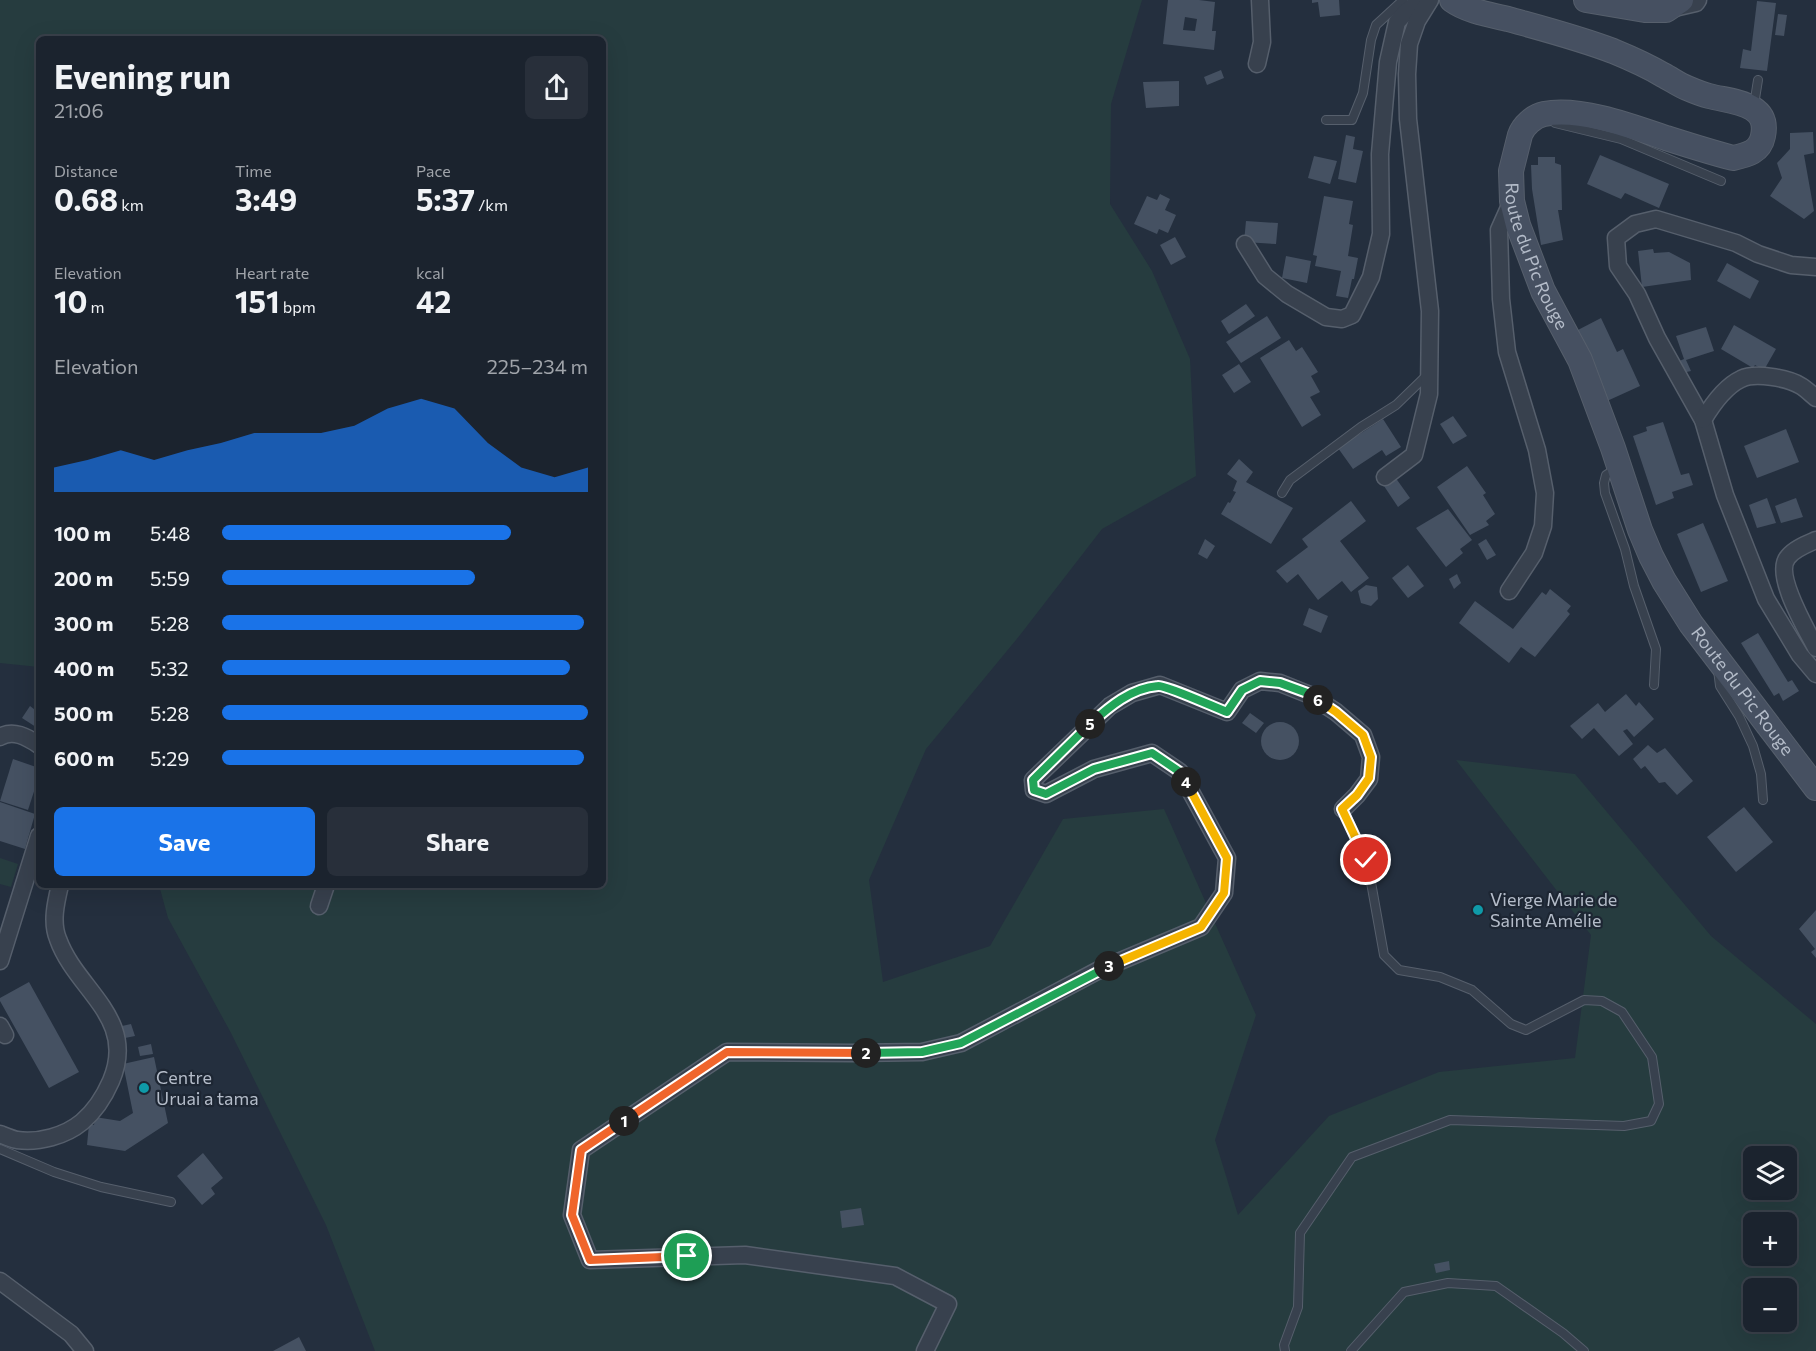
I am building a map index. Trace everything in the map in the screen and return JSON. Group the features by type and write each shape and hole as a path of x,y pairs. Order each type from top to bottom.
{"street":[{"path":"1257,64 1262,42 1260,0"},
{"path":"1245,244 1265,276 1287,294 1326,317 1342,319 1352,315 1371,277 1381,234 1380,154 1388,62 1398,22 1407,10 1420,0"},
{"path":"1385,477 1414,455 1429,394 1430,311 1408,119 1407,74 1409,44 1417,21 1430,0"},
{"path":"1452,0 1487,14 1559,33 1614,52 1684,87 1710,96 1732,100 1754,109 1758,111 1763,120 1764,135 1760,146 1750,155 1733,158 1610,119 1561,113 1541,115 1528,123"},
{"path":"1586,0 1645,10 1696,3 1698,0"},
{"name":"Route du Pic Rouge","path":"1528,123 1520,135 1511,171 1512,201 1518,225 1543,291 1580,360 1651,556 1676,601 1816,788"},
{"path":"1509,591 1534,553 1543,526 1545,493 1537,450 1507,352 1502,310 1498,230 1512,201"},
{"path":"1816,267 1791,265 1758,254 1736,243 1656,219 1635,224 1616,238 1618,266 1637,294 1657,338 1703,420 1725,495 1766,599 1800,655 1816,674"},
{"path":"1703,420 1710,408 1728,388 1741,379 1751,376 1776,377 1799,385 1816,398"},
{"path":"1816,540 1788,555 1784,563 1784,570 1788,590 1816,648"},
{"path":"925,1351 948,1304 895,1276 744,1255 590,1260 572,1215 581,1150 727,1052 922,1052 961,1043 1099,970 1201,927 1224,893 1227,858 1180,772 1152,753 1094,769 1046,794 1034,790 1033,780 1056,757 1110,706 1132,693 1160,685 1227,712 1242,690 1260,681 1280,683 1310,694 1363,735 1371,757 1369,778 1357,795 1342,809"},
{"path":"0,737 16,733 36,743"},
{"path":"0,961 36,846"},
{"path":"0,1134 17,1140 40,1139 58,1136 77,1126 91,1114 105,1094 117,1067 118,1050 108,1015 65,954 57,937 54,919 59,888"},
{"path":"319,906 325,888"},
{"path":"0,1281 71,1334 85,1351"}],"lane":[{"path":"1326,120 1352,120 1363,93 1371,40 1376,25 1403,0"},
{"path":"1754,109 1758,81"},
{"path":"1528,123 1555,123 1621,138 1721,181"},
{"path":"1282,493 1290,480 1361,427 1396,405 1428,375"},
{"path":"1620,466 1606,475 1605,493 1656,649 1654,685"},
{"path":"1716,657 1720,686 1754,746 1761,774 1763,800"},
{"path":"1285,1351 1284,1345 1298,1307 1300,1233 1352,1157 1450,1120 1624,1126 1651,1121 1659,1104 1652,1057 1622,1012 1602,1001 1584,1000 1526,1030 1511,1024 1472,990 1440,977 1399,970 1384,955 1366,860 1342,809"},
{"path":"0,1149 54,1172 101,1187 171,1202"},
{"path":"1352,1351 1404,1292 1449,1283 1496,1286 1563,1333 1584,1351"}],"green space":[{"path":"0,0 1142,0 1111,104 1110,204 1152,271 1190,359 1196,476 1102,529 1020,635 926,749 869,880 883,982 990,946 1063,819 1164,809 1256,1015 1215,1140 1238,1215 1329,1116 1439,1072 1575,1058 1591,935 1456,760 1575,774 1711,936 1816,1024 1816,1351 375,1351 326,1225 231,1033 168,918 160,888 606,888 606,36 36,36 36,667 0,663"},
{"path":"0,858 18,864 11,887 0,884"}],"building":[{"path":"1168,0 1215,2 1212,31 1216,31 1214,50 1163,44","holes":["1185,17 1197,19 1195,31 1183,30"]},
{"path":"1312,0 1339,0 1340,15 1320,17 1318,2 1312,3"},
{"path":"1757,1 1776,3 1767,71 1740,68 1743,49 1751,51"},
{"path":"1778,14 1787,15 1784,36 1775,35"},
{"path":"1221,70 1224,78 1207,85 1204,77"},
{"path":"1179,81 1179,106 1146,108 1143,82"},
{"path":"1813,132 1814,153 1804,155 1814,211 1804,219 1770,196 1782,178 1777,163 1790,149 1790,133"},
{"path":"1346,135 1355,137 1353,149 1363,151 1356,183 1338,179"},
{"path":"1600,155 1669,184 1659,208 1625,193 1621,199 1587,184"},
{"path":"1314,156 1337,161 1330,184 1308,178"},
{"path":"1538,157 1555,157 1555,163 1561,165 1562,210 1558,210 1563,240 1541,245 1532,189 1531,165 1538,165"},
{"path":"1160,194 1170,199 1165,210 1176,215 1168,233 1159,229 1157,234 1134,224 1147,196 1157,200"},
{"path":"1324,196 1353,201 1349,224 1353,225 1348,256 1358,258 1348,298 1336,296 1341,271 1315,266 1317,256 1313,255"},
{"path":"1246,221 1278,223 1276,244 1244,242"},
{"path":"1175,237 1186,257 1171,265 1160,245"},
{"path":"1653,249 1654,253 1669,252 1690,263 1691,280 1642,287 1638,251"},
{"path":"1286,256 1311,261 1307,283 1282,278"},
{"path":"1727,263 1759,281 1750,299 1717,281"},
{"path":"1246,304 1255,316 1229,334 1221,321"},
{"path":"1267,316 1281,338 1241,363 1226,342"},
{"path":"1601,318 1617,352 1623,349 1640,386 1607,401 1576,331"},
{"path":"1734,325 1776,349 1764,370 1755,365 1753,368 1721,349"},
{"path":"1706,327 1714,351 1686,360 1691,371 1682,373 1677,362 1684,359 1676,336"},
{"path":"1289,340 1296,351 1302,347 1318,372 1311,376 1320,392 1310,397 1321,415 1302,427 1260,358"},
{"path":"1239,364 1251,382 1234,393 1222,375"},
{"path":"1453,416 1467,436 1453,444 1440,424"},
{"path":"1383,419 1401,447 1386,456 1382,450 1353,469 1338,448"},
{"path":"1663,422 1681,475 1689,473 1693,485 1672,492 1674,498 1656,505 1633,436 1647,431 1646,427"},
{"path":"1786,429 1799,462 1757,478 1744,446"},
{"path":"1239,459 1253,472 1246,482 1293,508 1271,544 1221,514 1236,492 1233,491 1237,481 1227,474"},
{"path":"1467,466 1486,493 1483,495 1495,514 1486,521 1489,525 1470,535 1437,487"},
{"path":"1395,477 1410,498 1398,507 1384,486"},
{"path":"1767,498 1776,523 1757,528 1749,505"},
{"path":"1796,498 1803,517 1781,523 1775,506"},
{"path":"1351,501 1366,521 1340,541 1369,578 1351,592 1342,581 1318,600 1298,574 1287,583 1276,571 1308,547 1302,539"},
{"path":"1448,509 1472,540 1460,549 1463,553 1446,567 1416,528"},
{"path":"1703,523 1728,581 1701,592 1677,534"},
{"path":"1205,539 1215,546 1207,559 1198,554"},
{"path":"1486,539 1496,555 1487,560 1478,544"},
{"path":"1408,565 1424,586 1408,598 1392,578"},
{"path":"1457,574 1461,583 1454,589 1449,579"},
{"path":"1366,585 1377,587 1378,599 1371,606 1361,603 1358,591"},
{"path":"1550,589 1571,606 1567,611 1570,614 1535,657 1521,647 1509,663 1459,623 1475,601 1513,629 1542,592 1546,595"},
{"path":"1309,608 1328,616 1321,633 1303,625"},
{"path":"1758,633 1788,682 1792,680 1799,691 1783,701 1779,693 1774,696 1741,643"},
{"path":"1626,694 1636,706 1639,702 1654,719 1634,737 1627,729 1623,731 1633,744 1619,756 1594,728 1582,739 1570,726 1598,703 1605,712"},
{"path":"30,706 36,711 36,727 22,718"},
{"path":"1250,713 1264,723 1256,733 1242,723"},
{"path":"1280,722 1294,727 1299,741 1294,755 1280,760 1266,755 1261,741 1266,727"},
{"path":"1648,745 1657,753 1665,748 1693,781 1677,795 1665,782 1659,783 1645,766 1641,769 1633,759"},
{"path":"13,759 36,767 36,785 28,810 0,801"},
{"path":"0,802 35,814 25,849 0,841"},
{"path":"1744,807 1773,842 1736,872 1707,837"},
{"path":"1816,910 1816,958 1811,952 1815,949 1799,929"},
{"path":"29,982 79,1072 49,1088 0,1001 0,998"},
{"path":"131,1024 135,1036 125,1038 122,1026"},
{"path":"151,1044 153,1054 140,1056 138,1047"},
{"name":"Centre Uruai a tama","path":"154,1057 168,1123 125,1151 87,1145 89,1124 94,1125 95,1117 120,1121 133,1113 123,1064"},
{"path":"203,1153 223,1178 211,1188 215,1194 202,1205 177,1176"},
{"path":"861,1208 864,1225 842,1228 840,1211"},
{"path":"1449,1261 1450,1270 1436,1273 1434,1264"},
{"path":"299,1337 306,1351 273,1351"}],"place":[{"name":"Vierge Marie de Sainte Amélie","path":"1478,910"},
{"name":"Centre Uruai a tama","path":"144,1088"}],"route":[{"path":"687,1256 590,1260 572,1215 581,1150 727,1052 922,1052 961,1043 1099,970 1201,927 1224,893 1227,858 1180,772 1152,753 1094,769 1046,794 1034,790 1033,780 1079,734 1110,706 1132,693 1160,685 1227,712 1242,690 1260,681 1280,683 1310,694 1336,712 1363,735 1371,757 1369,778 1357,795 1342,809 1366,860"}]}
